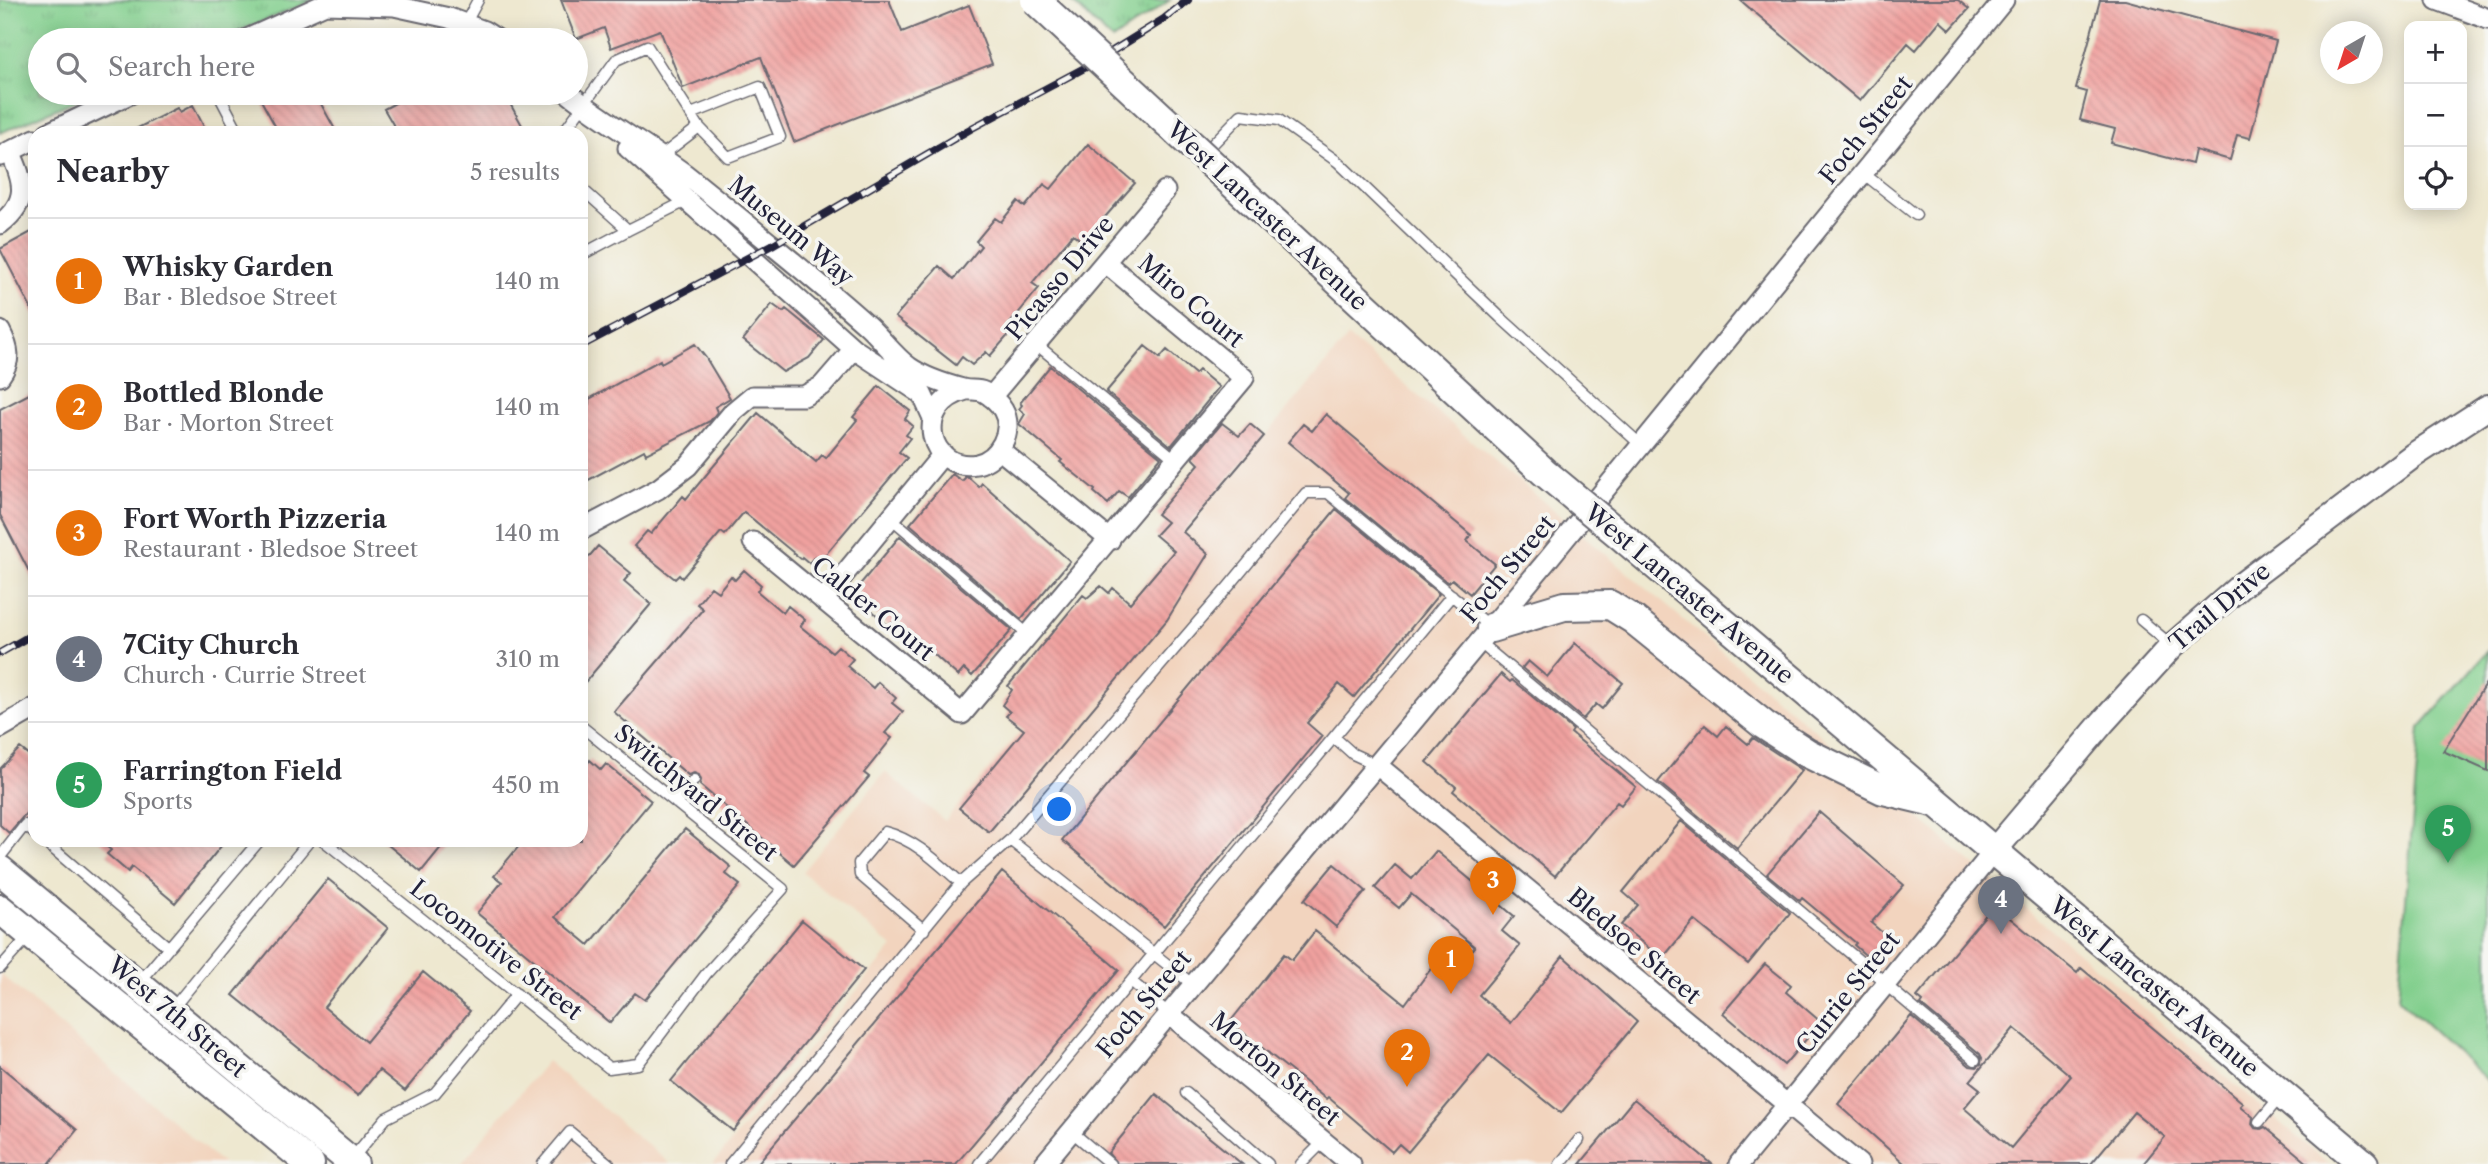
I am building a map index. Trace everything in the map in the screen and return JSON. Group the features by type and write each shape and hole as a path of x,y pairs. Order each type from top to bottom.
{"main road":[{"name":"West Lancaster Avenue","path":"1035,0 1544,472 2364,1164"},
{"path":"1485,635 1564,606 1610,605 1634,620 1764,725 1807,753 1882,790 1937,803"},
{"name":"West 7th Street","path":"0,870 351,1163"},
{"name":"West 7th Street","path":"1,911 310,1164"}],"street":[{"name":"Foch Street","path":"1044,1164 1485,635 2004,0"},
{"path":"2437,0 2488,19"},
{"path":"272,28 325,4 394,6 476,28"},
{"path":"63,126 107,105"},
{"name":"Museum Way","path":"584,106 704,190 860,319 908,366 929,379 966,390"},
{"name":"Museum Way","path":"584,106 686,201 854,349 922,394 933,418"},
{"path":"0,224 18,204 22,191 22,177 5,154 28,142"},
{"name":"Picasso Drive","path":"991,397 1165,191"},
{"name":"Miro Court","path":"1106,263 1244,378 1175,459"},
{"path":"0,331 9,354 7,365 0,376"},
{"path":"588,526 658,489 688,466 734,411 752,396 804,396 822,386 854,349"},
{"path":"966,390 981,391 991,397 1003,410 1007,423 1006,436 1000,450 987,460 975,464 959,463 943,454 935,446 932,424 943,401 953,393 966,390"},
{"name":"Trail Drive","path":"1994,851 2103,722 2172,646 2244,583 2414,455 2488,408"},
{"path":"1000,450 1110,540"},
{"path":"823,600 943,454"},
{"path":"1029,635 1175,459"},
{"name":"Calder Court","path":"752,542 962,714 1029,635"},
{"path":"0,728 28,712"},
{"name":"Bledsoe Street","path":"1377,765 1859,1164"},
{"name":"Currie Street","path":"1739,1164 1994,851"},
{"name":"Morton Street","path":"1168,1013 1350,1164"}],"lane":[{"path":"465,24 478,0"},
{"path":"588,99 616,60 646,46 699,127 728,157 780,137 760,87 691,114"},
{"path":"224,105 235,126"},
{"path":"568,126 584,106"},
{"path":"1202,155 1241,115 1279,120 1338,162 1500,317 1641,445"},
{"path":"660,157 699,127"},
{"path":"1863,173 1916,215"},
{"path":"588,196 628,230"},
{"path":"588,251 686,201"},
{"path":"1036,344 1175,459"},
{"path":"730,1164 961,883 1010,840 1306,494 1328,493 1452,595 1485,635 1975,1060"},
{"path":"891,518 1029,635"},
{"path":"979,1164 1452,595"},
{"path":"2141,620 2172,646"},
{"name":"Switchyard Street","path":"588,732 783,889 706,974 638,1064 609,1068"},
{"path":"1334,737 1353,754 1377,765"},
{"path":"676,803 694,780"},
{"path":"0,857 26,825 28,827"},
{"path":"924,930 860,874 859,863 869,850 885,832 898,835 922,849 961,883"},
{"path":"1010,840 1192,984"},
{"path":"51,847 168,947"},
{"path":"138,984 254,847"},
{"path":"170,1012 304,847"},
{"name":"Locomotive Street","path":"332,847 609,1068"},
{"path":"0,968 31,934"},
{"path":"1131,981 1168,1013"},
{"path":"351,1163 386,1118 435,1093 517,994"},
{"path":"1186,1093 1268,1164"},
{"path":"2259,1122 2282,1095"},
{"path":"1071,1131 1110,1164"},
{"path":"543,1164 570,1132 609,1164"},
{"path":"1559,1164 1579,1140"},
{"path":"1301,1164 1324,1141"}],"shaded area":[{"path":"1348,337 2329,1164 713,1164 893,947 802,872 885,772 945,821"},
{"path":"0,974 223,1164 0,1164"},
{"path":"547,1061 670,1164 461,1164"}],"green space":[{"path":"0,0 314,0 247,28 28,28 28,105 65,105 0,133"},
{"path":"1070,0 1170,0 1112,40"},
{"path":"2488,651 2488,1081 2398,998 2420,728"}],"building":[{"path":"561,0 889,0 902,32 969,5 992,64 794,142 761,57 683,88 660,30 611,48 604,28 588,34 588,28 572,28"},
{"path":"1740,0 1958,0 1969,9 1950,30 1940,21 1916,50 1908,43 1860,101"},
{"path":"2100,0 2125,0 2276,41 2250,138 2237,135 2230,160 2195,150 2192,164 2111,143 2115,129 2080,120 2087,92 2076,89"},
{"path":"193,105 204,126 142,126 177,108 180,112"},
{"path":"264,105 322,105 333,126 275,126"},
{"path":"392,105 511,105 522,125 394,126 384,109"},
{"path":"1088,144 1135,183 1083,242 1073,234 1032,283 1039,288 1007,327 1012,331 990,356 986,352 972,365 962,357 956,365 895,317 939,266 954,279 981,246 976,241 995,218 1001,222 1018,201 1025,207 1044,184 1051,189"},
{"path":"28,234 28,303 0,249"},
{"path":"772,304 783,312 786,309 824,340 809,358 783,372 743,340"},
{"path":"695,344 730,398 715,407 717,412 710,421 646,454 644,450 588,480 589,399 660,360 661,363"},
{"path":"1145,346 1160,358 1167,350 1195,374 1199,370 1219,387 1171,446 1106,392"},
{"path":"1050,366 1161,457 1128,497 1119,491 1108,504 1019,424 1025,414 1019,409 1022,405 1020,403"},
{"path":"879,386 910,411 905,419 913,426 906,435 910,438 899,452 907,458 821,560 815,556 809,563 802,557 801,559 744,512 725,535 721,532 682,578 679,575 675,579 634,546 647,531 651,534 683,496 686,499 758,413 816,462 822,455 826,458 857,420 853,417"},
{"path":"28,395 28,569 0,515 0,409"},
{"path":"1326,414 1471,535 1467,541 1495,564 1470,594 1452,579 1448,583 1345,498 1349,493 1288,442 1303,424 1312,431"},
{"path":"1222,423 1239,436 1250,424 1264,436 1183,532 1208,554 1167,620 989,832 959,808 1024,730 1006,716 1010,712 1002,705 1012,690 1008,686 1083,595 1087,598 1101,586 1109,593 1113,588 1130,603 1174,551 1155,535 1167,522 1157,514 1199,464 1193,458"},
{"path":"952,474 962,481 967,476 979,487 982,483 1070,561 1021,619 910,524"},
{"path":"1336,509 1439,594 1354,697 1339,684 1307,723 1322,736 1164,926 1062,840"},
{"path":"900,536 1012,630 972,676 964,669 958,676 918,640 916,642 892,623 889,627 857,596 861,591 857,588"},
{"path":"598,546 631,573 624,581 651,604 588,679 588,558"},
{"path":"744,570 761,585 757,591 783,613 788,606 805,620 800,626 832,652 838,646 853,659 847,666 873,688 878,682 896,698 892,703 903,712 885,733 892,738 864,773 869,777 794,865 700,785 699,775 688,775 614,712 703,609 697,604 711,587 718,592 731,576 735,580"},
{"path":"1575,643 1623,683 1602,709 1596,704 1583,719 1522,668 1528,661 1547,677"},
{"path":"1501,674 1573,730 1571,733 1636,787 1621,805 1617,802 1555,876 1453,791 1456,787 1427,762"},
{"path":"2488,680 2488,771 2443,751"},
{"path":"1705,725 1718,736 1726,726 1748,744 1753,738 1802,770 1737,848 1658,782"},
{"path":"20,748 28,754 28,811 9,833 0,825 0,769"},
{"path":"590,760 601,770 606,764 651,801 555,917 589,945 685,829 731,867 726,874 740,885 645,1000 635,993 610,1023 477,913 502,882 494,876 518,847 588,847"},
{"path":"1819,812 1904,885 1871,923 1890,939 1871,960 1854,945 1856,943 1802,898 1800,901 1767,874"},
{"path":"1681,821 1790,913 1748,964 1694,920 1662,959 1621,925 1638,905 1623,892"},
{"path":"107,847 220,847 175,903 132,867 128,872 107,854 111,850"},
{"path":"391,847 441,847 421,872"},
{"path":"1436,851 1514,916 1502,931 1520,946 1479,995 1511,1023 1563,956 1637,1022 1561,1113 1489,1055 1408,1152 1399,1144 1392,1152 1328,1097 1326,1099 1230,1022 1284,954 1292,960 1315,931 1405,1004 1438,959 1453,972 1475,947 1411,894 1399,908 1375,888 1395,865 1412,879"},
{"path":"1334,864 1366,891 1336,927 1304,900"},
{"path":"1002,872 1119,970 956,1164 757,1164"},
{"path":"328,879 388,928 324,1007 366,1042 423,972 470,1011 405,1091 379,1070 358,1096 233,995"},
{"path":"1994,905 2077,973 2081,968 2243,1103 2240,1106 2253,1117 2252,1124 2255,1128 2265,1127 2309,1164 2143,1164 2165,1137 2134,1112 2091,1164 1905,1164 1838,1104 1911,1016 1970,1066 1977,1067 1981,1064 1980,1054 1921,1005 1923,1002 1917,997","holes":["2014,1028 2071,1076 2011,1148 1964,1108 1980,1089 1970,1081"]},
{"path":"802,920 864,970 733,1131 671,1081"},
{"path":"1765,964 1791,985 1786,992 1821,1022 1784,1065 1723,1013"},
{"path":"0,1066 77,1130 49,1164 0,1164"},
{"path":"1156,1094 1242,1164 1117,1164 1108,1153"},
{"path":"1634,1099 1712,1164 1580,1164"}],"railway":[{"path":"588,342 772,245 972,128 1090,65 1164,19 1188,0"},
{"path":"0,653 28,637"}],"place":[{"name":"Farrington Field","path":"2448,863"},
{"name":"Fort Worth Pizzeria","path":"1493,915"},
{"name":"7City Church","path":"2001,934"},
{"name":"Whisky Garden","path":"1451,994"},
{"name":"Bottled Blonde","path":"1407,1087"}]}
